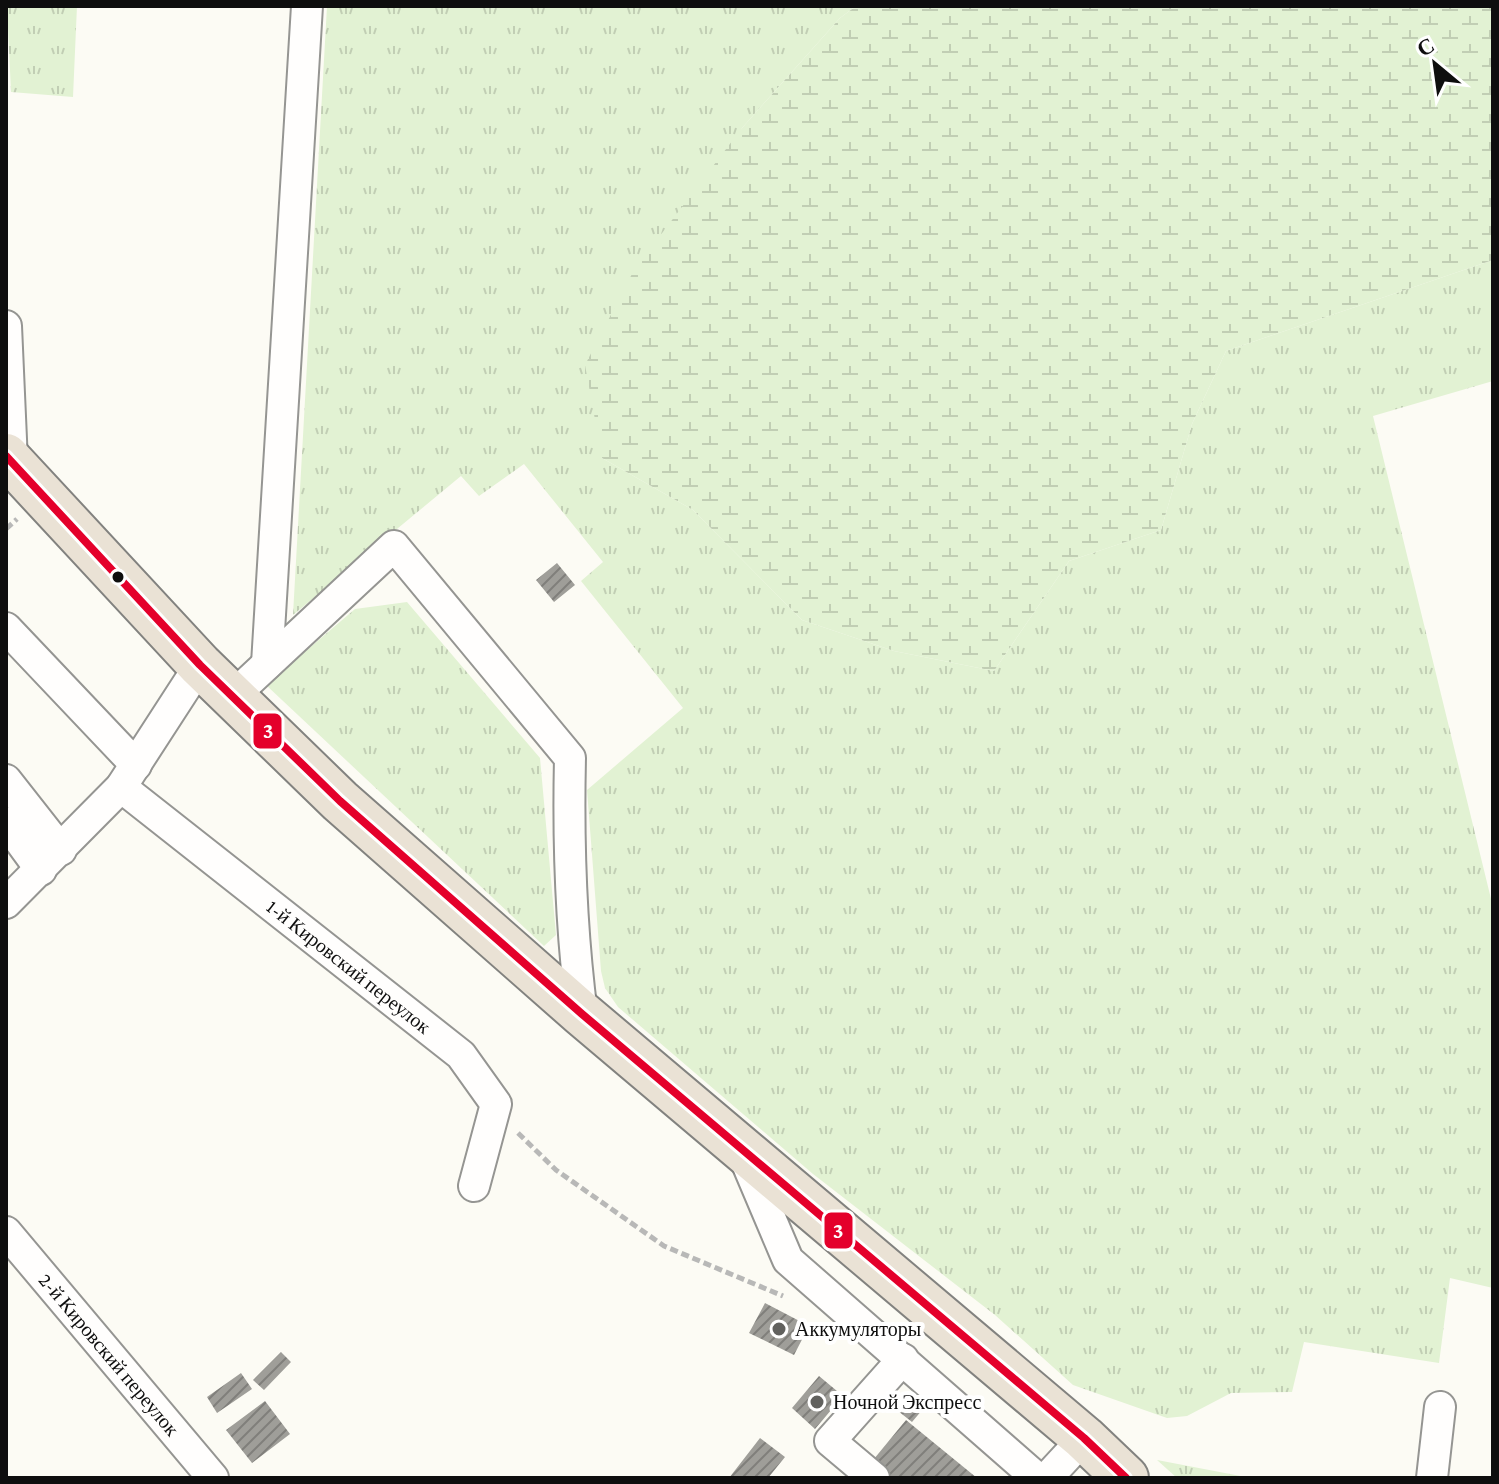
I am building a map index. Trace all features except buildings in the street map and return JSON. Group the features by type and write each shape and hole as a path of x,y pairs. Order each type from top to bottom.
{"highway":[{"path":"8,462 200,665 340,801 582,1014 1084,1438 1126,1478"}],"street":[{"path":"267,664 307,6"},
{"path":"6,326 8,462"},
{"path":"233,696 394,546 570,758 569,839 582,1014"},
{"name":"1-й Кировский переулок","path":"6,628 128,776 461,1055 496,1104 495,1110"},
{"path":"6,903 51,860 128,776 200,665"},
{"path":"6,780 51,860"},
{"path":"6,822 51,860"},
{"path":"474,1186 495,1110"},
{"path":"740,1148 788,1260 1037,1478"},
{"name":"2-й Кировский переулок","path":"6,1232 213,1478"},
{"path":"874,1478 830,1441 903,1359"},
{"path":"1432,1478 1440,1407"},
{"path":"1047,1478 1084,1438"}],"path":[{"path":"495,1110 556,1170 664,1246 790,1299"}],"green space":[{"path":"7,6 77,6 73,97 11,92"},
{"path":"327,6 856,6 840,18 742,128 602,458 693,510 802,620 894,651 994,671 1069,561 1161,530 1192,424 1226,351 1493,260 1493,381 1373,416 1493,907 1493,1288 1450,1278 1439,1363 1304,1342 1292,1392 1231,1393 1187,1416 1167,1418 1073,1385 995,1315 813,1174 618,1007 605,988 601,971 587,790 683,708 581,581 603,562 524,464 479,496 461,476 293,615"},
{"path":"856,6 1493,6 1493,260 1226,351 1192,424 1161,530 1069,561 994,671 894,651 802,620 693,510 602,458 585,365 634,270 742,128 840,18"},
{"path":"407,602 540,758 556,935 544,946 266,685 355,609"},
{"path":"1157,1460 1251,1478 1177,1478"}],"transit line":[{"name":"3","path":"6,456 200,665 340,801 582,1014 1084,1438 1126,1478"}],"place":[{"name":"Аккумуляторы","path":"779,1329"},
{"name":"Ночной Экспресс","path":"817,1402"}]}
